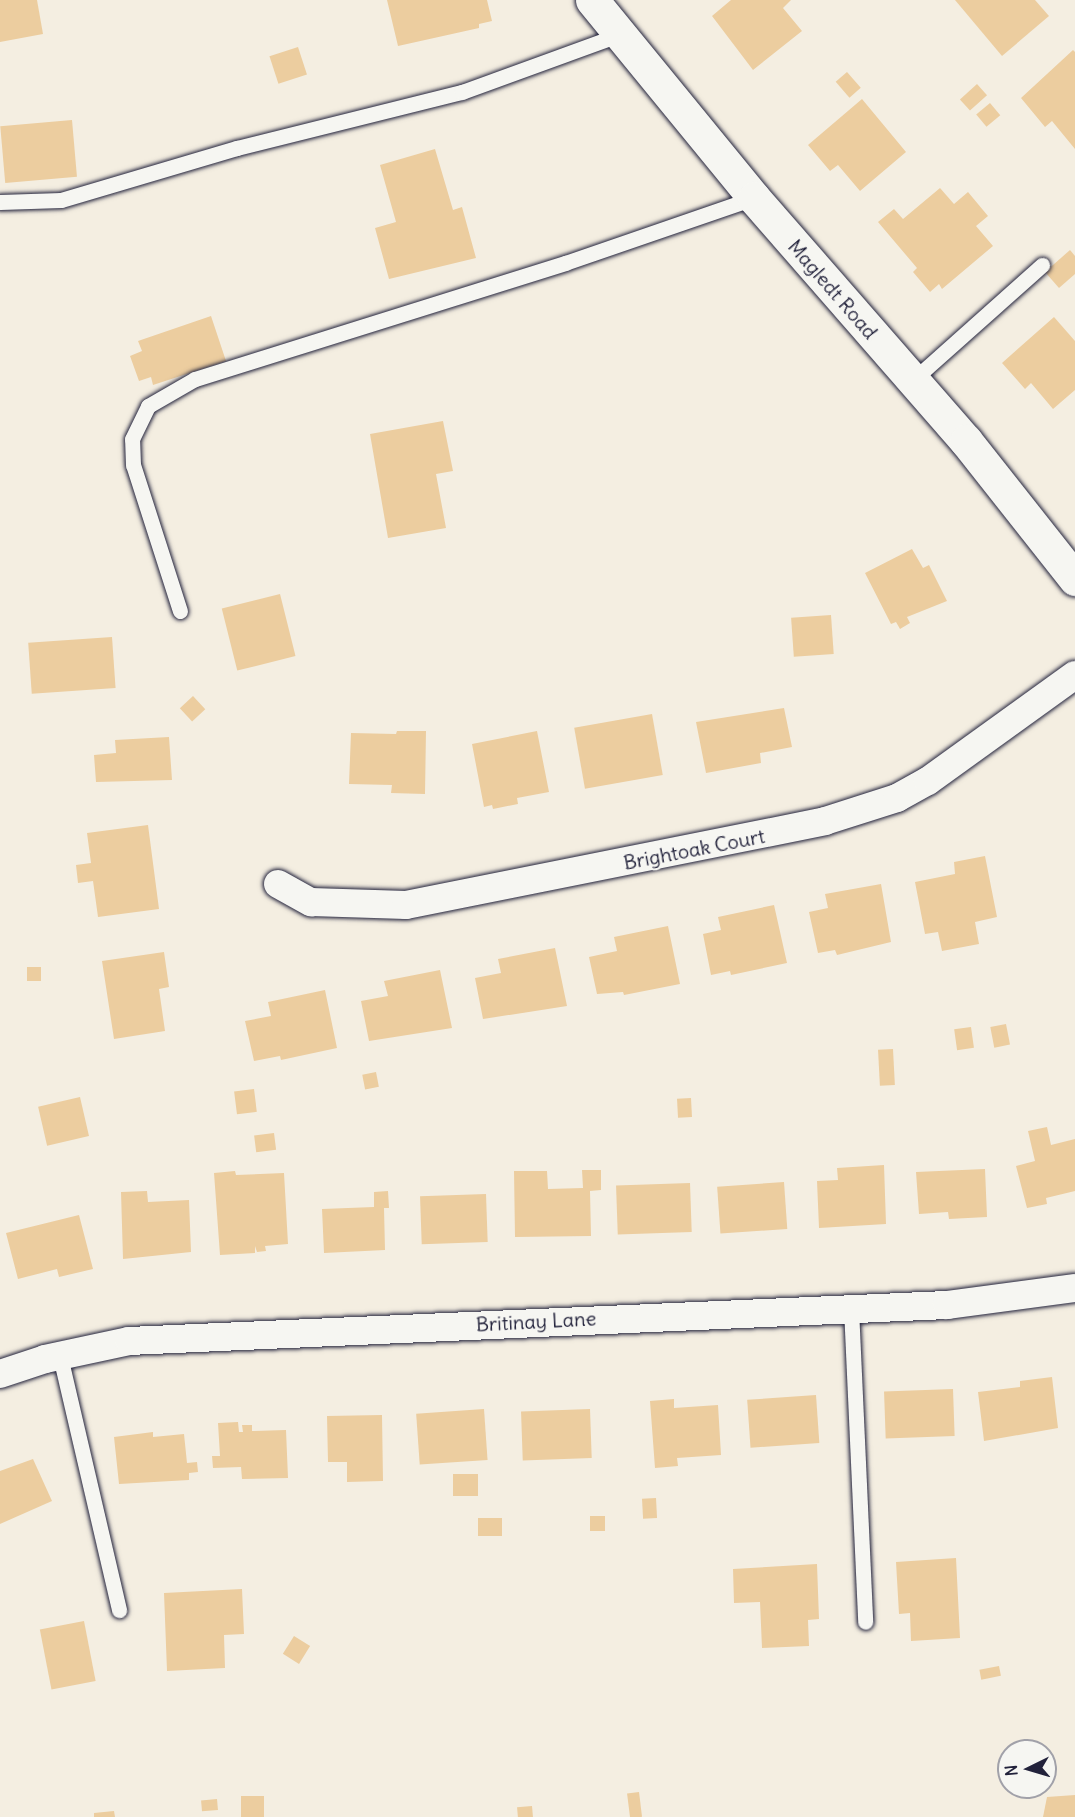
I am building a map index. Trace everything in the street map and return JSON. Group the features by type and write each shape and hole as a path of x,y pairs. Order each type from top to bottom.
{"street":[{"name":"Magledt Road","path":"592,0 754,198 913,380 1075,579"},
{"name":"Brightoak Court","path":"278,884 311,902 406,905 814,824 888,802 928,781 1075,675"},
{"name":"Britinay Lane","path":"0,1374 60,1356 129,1341 959,1304 1075,1288"}],"lane":[{"path":"0,202 61,200 237,148 462,92 619,35"},
{"path":"180,611 134,465 132,439 148,406 195,379 554,267 754,198"},
{"path":"913,380 1042,265"},
{"path":"851,1308 865,1622"},
{"path":"60,1356 119,1611"}],"building":[{"path":"0,0 37,0 43,34 0,42"},
{"path":"387,0 487,0 492,21 479,24 479,28 398,46"},
{"path":"731,0 791,0 783,8 802,31 753,70 712,16"},
{"path":"955,0 1035,0 1049,16 1002,56"},
{"path":"298,47 307,75 278,84 269,56"},
{"path":"1073,50 1075,52 1075,149 1052,121 1045,127 1021,98"},
{"path":"847,72 861,88 849,98 836,82"},
{"path":"977,84 987,95 970,111 960,99"},
{"path":"862,99 906,152 860,191 838,165 830,171 808,145"},
{"path":"990,103 1000,115 986,127 976,115"},
{"path":"72,120 77,177 5,183 0,126"},
{"path":"435,149 453,210 462,207 476,258 389,279 375,228 396,222 380,165"},
{"path":"940,188 954,204 968,192 988,216 976,226 993,246 942,289 939,284 930,292 913,272 917,268 878,222 894,209 903,219"},
{"path":"1070,250 1075,256 1075,274 1059,288 1045,272"},
{"path":"211,316 226,361 153,385 151,377 139,381 130,356 142,351 138,341"},
{"path":"1054,317 1075,341 1075,390 1053,409 1031,383 1025,389 1002,363"},
{"path":"443,421 453,471 436,474 446,528 388,538 370,434"},
{"path":"912,549 923,568 929,565 947,601 907,617 910,623 900,629 896,622 891,624 865,573"},
{"path":"280,594 295,656 237,671 222,609"},
{"path":"831,615 834,654 794,657 791,618"},
{"path":"112,637 116,688 32,694 28,643"},
{"path":"193,696 205,709 192,721 180,708"},
{"path":"784,708 792,747 760,753 761,763 706,773 696,722"},
{"path":"652,714 663,775 585,789 574,728"},
{"path":"397,731 426,731 425,794 391,793 392,785 349,784 351,733 396,734"},
{"path":"537,731 549,792 517,798 518,804 493,809 492,805 484,807 472,744"},
{"path":"169,737 172,780 96,782 94,755 116,753 115,740"},
{"path":"148,825 159,909 98,917 93,881 78,883 76,865 91,863 87,833"},
{"path":"985,856 997,917 975,922 979,944 942,951 938,932 925,934 915,882 955,874 954,862"},
{"path":"881,884 891,942 837,955 835,950 818,953 809,912 828,908 825,894"},
{"path":"774,905 787,963 731,975 730,971 711,975 703,934 721,930 718,917"},
{"path":"668,926 680,984 624,995 623,992 597,994 589,957 617,951 614,937"},
{"path":"555,948 567,1006 483,1019 475,978 501,973 498,959"},
{"path":"164,952 169,987 159,989 165,1031 114,1039 102,961"},
{"path":"27,967 41,967 41,981 27,981"},
{"path":"440,970 452,1028 369,1041 361,1001 388,996 384,981"},
{"path":"325,990 337,1048 281,1060 280,1056 254,1061 245,1021 271,1016 268,1002"},
{"path":"1006,1024 1010,1045 994,1048 990,1027"},
{"path":"971,1027 974,1048 957,1050 954,1029"},
{"path":"893,1049 895,1085 880,1086 878,1050"},
{"path":"376,1072 379,1087 365,1089 362,1075"},
{"path":"254,1089 257,1112 237,1114 234,1091"},
{"path":"80,1097 89,1136 47,1146 38,1107"},
{"path":"691,1098 692,1117 678,1118 677,1099"},
{"path":"1047,1127 1051,1145 1075,1139 1075,1191 1046,1198 1047,1204 1027,1208 1016,1166 1035,1161 1028,1131"},
{"path":"274,1133 276,1150 256,1152 254,1135"},
{"path":"884,1165 886,1224 819,1228 817,1181 838,1180 837,1168"},
{"path":"985,1169 987,1217 949,1219 948,1212 919,1214 916,1172"},
{"path":"582,1170 601,1170 601,1190 590,1191 591,1236 515,1237 514,1171 547,1171 548,1189 583,1188"},
{"path":"235,1171 236,1175 284,1173 288,1244 265,1246 266,1251 257,1252 255,1246 255,1253 220,1255 214,1173"},
{"path":"784,1182 787,1229 720,1234 717,1187"},
{"path":"690,1183 692,1232 618,1235 616,1186"},
{"path":"147,1191 148,1202 189,1200 191,1252 123,1259 121,1192"},
{"path":"388,1191 389,1208 384,1208 385,1250 324,1253 322,1209 374,1207 374,1192"},
{"path":"486,1194 488,1242 422,1244 420,1196"},
{"path":"79,1215 93,1269 59,1277 57,1269 18,1279 6,1233"},
{"path":"1052,1377 1058,1428 984,1441 978,1392 1020,1387 1020,1381"},
{"path":"953,1389 955,1436 886,1438 884,1391"},
{"path":"816,1395 819,1443 751,1448 747,1400"},
{"path":"674,1399 674,1408 718,1405 721,1455 677,1458 678,1466 655,1468 650,1401"},
{"path":"484,1409 488,1460 420,1465 416,1414"},
{"path":"590,1409 592,1458 523,1460 521,1411"},
{"path":"382,1415 383,1481 347,1482 347,1462 328,1462 327,1416"},
{"path":"238,1422 239,1432 243,1432 242,1425 252,1425 252,1431 286,1430 288,1478 242,1479 241,1467 213,1468 212,1456 220,1456 218,1423"},
{"path":"153,1432 153,1437 184,1434 187,1463 197,1462 198,1472 189,1473 189,1480 119,1484 114,1437"},
{"path":"33,1459 52,1501 0,1524 0,1471"},
{"path":"453,1474 478,1474 478,1496 453,1496"},
{"path":"656,1498 657,1518 643,1519 642,1499"},
{"path":"590,1516 605,1516 605,1531 590,1531"},
{"path":"478,1518 502,1518 502,1536 478,1536"},
{"path":"956,1558 960,1638 911,1641 910,1613 899,1614 896,1562"},
{"path":"817,1564 819,1619 808,1620 809,1646 762,1648 760,1602 734,1603 733,1569"},
{"path":"242,1589 244,1634 224,1635 225,1668 167,1671 164,1593"},
{"path":"84,1621 96,1681 51,1689 40,1630"},
{"path":"294,1636 310,1646 299,1664 283,1654"},
{"path":"999,1666 1001,1676 981,1680 979,1670"},
{"path":"639,1792 642,1817 630,1817 627,1793"},
{"path":"1075,1795 1075,1817 1043,1817 1047,1799 1057,1799 1057,1796"},
{"path":"241,1796 264,1796 264,1817 241,1817"},
{"path":"217,1799 218,1810 202,1811 201,1800"},
{"path":"532,1806 533,1817 518,1817 517,1807"},
{"path":"114,1811 115,1817 94,1817 94,1813"}]}
